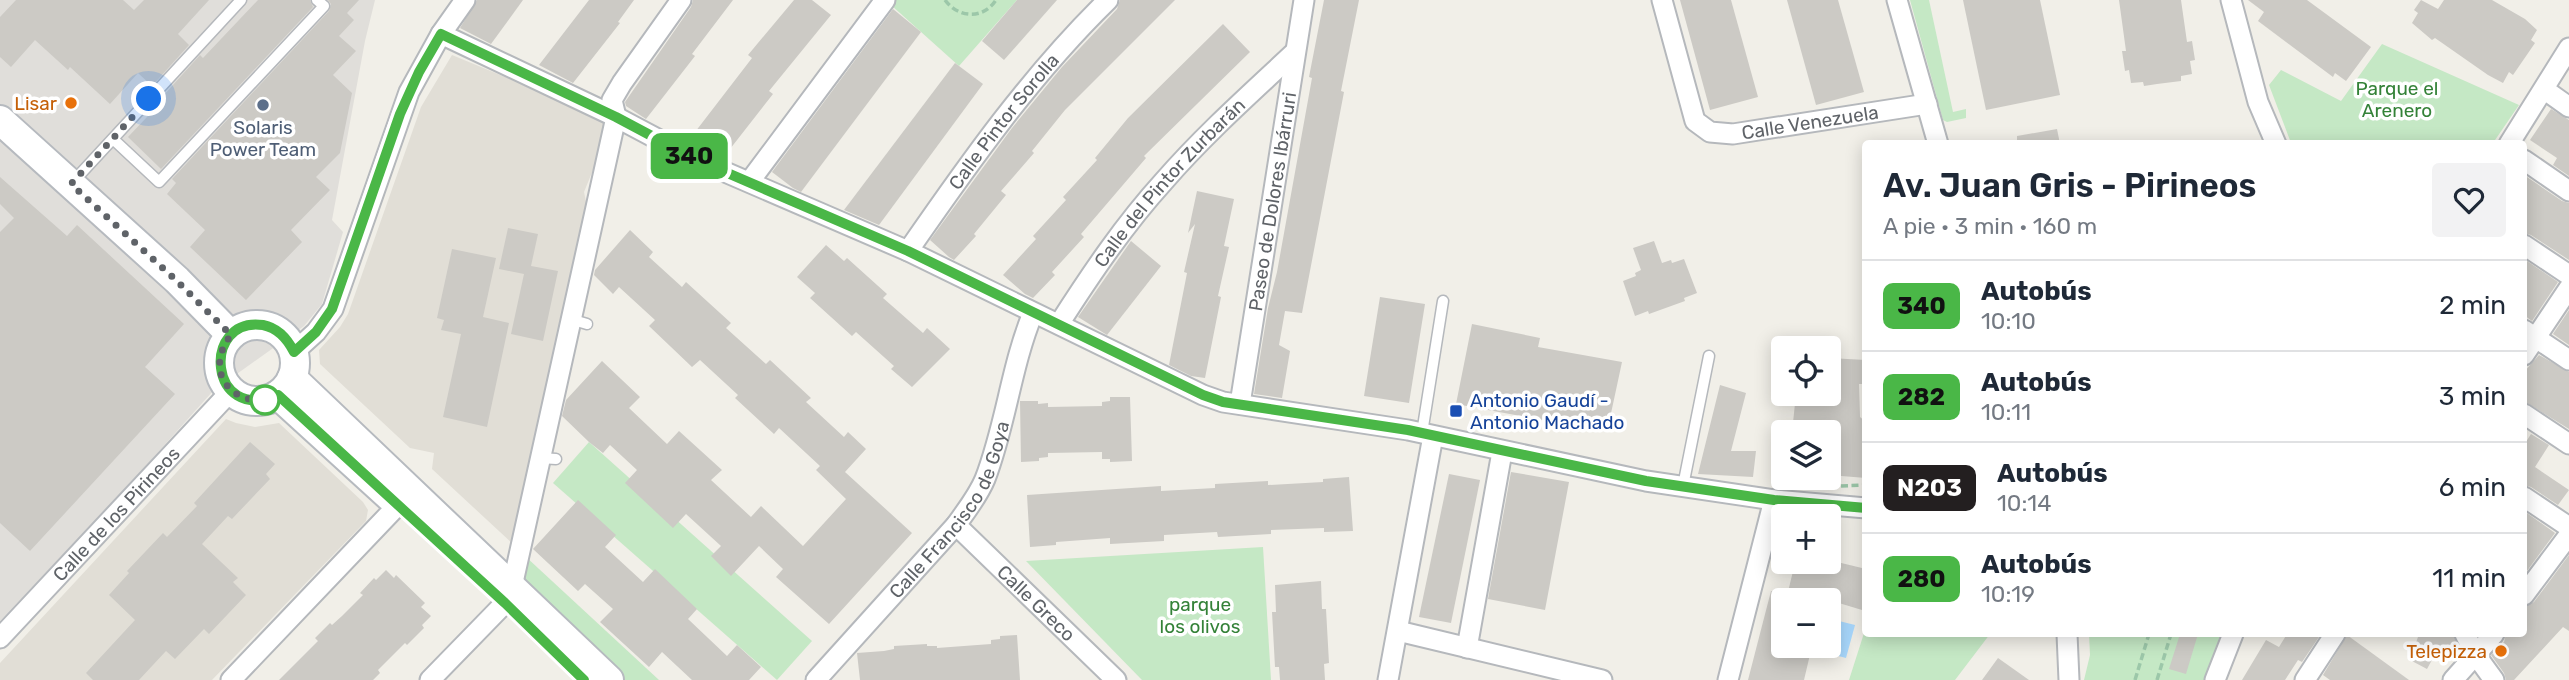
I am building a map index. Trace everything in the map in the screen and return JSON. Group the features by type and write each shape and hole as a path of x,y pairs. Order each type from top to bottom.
{"street":[{"path":"465,0 419,72 400,114 332,309 288,375 256,401 245,399 231,391 222,378 219,359 231,335 247,326 271,327 289,342 288,375 398,505 609,680"},
{"path":"430,680 508,595 548,459 578,322 616,117 612,100 681,0"},
{"path":"750,181 885,0"},
{"name":"Calle Pintor Sorolla","path":"908,251 981,147 1069,38 1108,0"},
{"name":"Paseo de Dolores Ibárruri","path":"1240,404 1304,0"},
{"name":"Calle Venezuela","path":"1662,0 1695,121 1710,132 1733,135 1927,104"},
{"path":"1897,0 1937,140"},
{"path":"2231,0 2258,102 2274,140"},
{"path":"441,34 616,117 695,159 908,251 1203,395 1223,402 1428,434 1646,481 1774,500 1862,508"},
{"path":"2512,140 2569,48"},
{"name":"Calle del Pintor Zurbarán","path":"1059,324 1096,266 1163,181 1223,119 1295,52"},
{"path":"2544,90 2569,107"},
{"path":"0,120 186,289 231,335"},
{"path":"2527,162 2569,191"},
{"path":"2527,247 2569,275"},
{"path":"2569,288 2529,334 2569,360"},
{"name":"Calle Francisco de Goya","path":"816,680 956,525 984,481 1033,313"},
{"path":"288,375 508,595 584,680"},
{"name":"Calle de los Pirineos","path":"0,638 231,391"},
{"path":"2527,416 2569,444"},
{"path":"1388,680 1428,434"},
{"path":"1467,648 1502,452"},
{"path":"2527,499 2569,527"},
{"path":"1728,680 1774,500"},
{"path":"231,680 398,505"},
{"name":"Calle Greco","path":"956,525 1116,680"},
{"path":"2527,590 2569,535"},
{"path":"1398,631 1602,680"},
{"path":"2067,637 2070,680"},
{"path":"2215,680 2232,637"},
{"path":"2305,680 2333,637"},
{"path":"2466,637 2494,680"},
{"path":"2453,680 2491,637"}],"lane":[{"path":"71,184 241,0"},
{"path":"113,139 159,182 324,6 317,0"},
{"path":"1428,434 1443,300"},
{"path":"1683,486 1709,356"}],"path":[{"path":"945,0 957,12 966,15 985,11 996,0"},
{"path":"2135,680 2148,637"},
{"path":"2157,680 2170,637"}],"shaded area":[{"path":"0,0 375,0 332,220 343,232 322,304 304,326 213,391 0,621"},
{"path":"452,55 611,126 584,192 587,206 514,545 432,469 434,453 410,448 320,364 319,350 348,314 421,107"},
{"path":"226,419 255,427 279,423 363,502 368,510 366,521 212,680 0,680 0,663"}],"green space":[{"path":"895,0 1017,0 959,66 891,5"},
{"path":"1910,0 1929,0 1953,112 1966,109 1966,118 1947,122 1943,120"},
{"name":"Parque el Arenero","path":"2382,44 2519,105 2495,140 2290,140 2269,85 2281,70 2341,101"},
{"path":"589,442 812,641 777,680 553,483"},
{"name":"parque los olivos","path":"1263,547 1271,680 1142,680 1026,561"},
{"path":"525,556 659,680 621,680 518,585"},
{"path":"1863,637 1988,637 1955,680 1849,680"},
{"path":"2089,637 2221,637 2206,680 2084,680 2090,655"}],"water":[{"path":"1841,622 1855,625 1846,658 1841,657"}],"building":[{"path":"16,0 123,0 134,10 144,0 209,0 178,34 189,45 152,86 138,73 110,104 70,67 68,70 35,40 11,67 0,57 0,17"},
{"path":"258,0 310,0 313,7 161,169 128,137 200,55 203,58"},
{"path":"328,0 359,0 347,13 354,20 339,36 356,51 333,75 352,93 340,153 316,177 330,190 291,230 302,242 246,300 190,247 205,230 167,194 176,183 172,179 329,11 331,4"},
{"path":"477,0 523,0 491,44 460,28"},
{"path":"589,0 634,0 618,22 620,23 573,83 539,65"},
{"path":"693,0 733,0 692,54 695,56 646,119 626,106 625,102 691,7"},
{"path":"794,0 812,0 831,15 769,91 773,94 723,158 692,136 752,58 748,55"},
{"path":"1017,0 1057,0 1004,60 982,41"},
{"path":"1120,0 1175,0 1065,110 1032,151 1034,153 1001,191 1006,195 974,234 976,236 954,260 949,257 930,240 1012,128 1062,67 1117,9"},
{"path":"1324,0 1359,0 1302,313 1285,311 1279,345 1290,351 1282,398 1254,394"},
{"path":"1680,0 1731,0 1758,97 1710,110"},
{"path":"1787,0 1838,0 1864,92 1816,105"},
{"path":"1963,0 2040,0 2060,95 1986,110"},
{"path":"2119,0 2181,0 2187,42 2192,41 2195,60 2190,61 2192,74 2181,76 2181,81 2144,86 2143,82 2131,83 2129,70 2125,71 2122,51 2126,51"},
{"path":"2248,0 2307,0 2371,47 2346,81 2335,73 2333,77 2258,21 2264,12"},
{"path":"2421,0 2438,9 2444,0 2492,0 2525,19 2537,30 2531,40 2535,43 2513,75 2509,72 2503,83 2435,38 2432,40 2412,23 2418,13 2414,10"},
{"path":"893,9 921,32 801,192 793,188 772,172"},
{"path":"1223,24 1250,52 1144,156 1146,158 1081,234 1084,237 1052,272 1055,275 1033,298 1025,294 1003,275 1036,239 1033,236 1066,200 1063,197 1097,160 1095,158 1128,118"},
{"path":"955,63 983,84 879,225 844,210"},
{"path":"2551,109 2569,120 2569,176 2553,165 2557,158 2530,140"},
{"path":"2057,129 2059,140 2017,140 2017,136"},
{"path":"0,177 67,236 77,225 184,324 145,367 175,394 30,551 0,523 0,232 14,218 0,204"},
{"path":"2527,177 2569,203 2569,260 2527,234"},
{"path":"1197,191 1234,199 1224,246 1229,247 1218,296 1221,297 1205,378 1191,376 1169,365 1187,273 1184,272 1195,224 1188,233"},
{"path":"508,228 538,234 531,266 558,271 543,341 511,334 524,274 499,269"},
{"path":"630,230 653,252 649,257 682,287 686,282 731,323 726,328 766,364 770,360 811,398 806,402 844,437 848,432 866,449 845,472 912,533 829,624 776,577 783,569 759,546 731,576 711,556 721,546 686,514 673,528 625,483 637,470 610,445 603,453 562,416 566,400 602,361 640,397 629,408 667,444 679,431 722,470 711,480 751,517 761,506 803,546 846,499 816,470 820,466 779,428 774,434 735,398 738,395 700,360 692,367 649,326 655,320 619,287 613,294 594,275 595,270"},
{"path":"1131,241 1161,266 1107,335 1078,317"},
{"path":"1654,241 1662,263 1684,259 1697,293 1684,298 1685,301 1649,314 1648,311 1635,316 1623,281 1636,276 1635,273 1641,270 1633,248"},
{"path":"826,245 844,261 847,258 887,294 883,298 923,333 927,328 950,349 912,387 891,369 894,366 856,332 852,336 810,298 815,293 797,277"},
{"path":"452,249 496,258 483,317 509,323 487,427 443,417 461,334 441,330 444,320 437,318"},
{"path":"2527,261 2558,282 2532,321 2527,317"},
{"path":"1380,297 1425,304 1409,403 1364,396"},
{"path":"2569,310 2569,345 2553,334"},
{"path":"1472,324 1540,338 1538,347 1622,362 1607,432 1456,404"},
{"path":"2539,355 2569,372 2569,429 2527,403 2527,369"},
{"path":"1841,359 1862,360 1862,384 1859,384 1862,478 1841,476 1841,420 1793,420 1795,406 1841,406"},
{"path":"1720,385 1746,393 1731,451 1756,451 1753,477 1698,474"},
{"path":"1110,397 1130,397 1132,461 1110,462 1110,459 1102,459 1102,452 1048,453 1048,457 1039,458 1039,461 1021,462 1020,401 1048,403 1048,407 1102,406 1102,402 1110,401"},
{"path":"2531,434 2549,445 2535,467 2569,490 2558,505 2527,486 2527,440"},
{"path":"250,442 275,464 266,474 270,479 232,519 228,516 202,544 238,578 233,582 246,595 209,634 204,629 175,659 166,651 139,680 93,680 86,673 135,620 109,595 129,573 127,571 163,533 167,537 197,506 194,503"},
{"path":"1511,472 1569,482 1545,610 1488,599"},
{"path":"1449,474 1480,480 1451,623 1419,617"},
{"path":"1349,477 1353,531 1324,532 1324,528 1271,530 1271,534 1218,537 1217,532 1164,535 1164,541 1110,544 1110,538 1030,547 1027,495 1161,486 1161,491 1215,488 1215,484 1268,481 1268,485 1323,482 1323,479"},
{"path":"578,500 616,535 605,547 643,582 655,569 697,609 688,619 727,656 737,645 761,667 749,680 692,680 662,652 649,667 600,622 613,609 585,584 578,591 533,549"},
{"path":"2527,513 2555,533 2527,571"},
{"path":"2569,555 2569,631 2563,627 2514,680 2506,680 2491,655 2504,642 2505,637 2527,637 2527,606 2534,602"},
{"path":"1841,563 1862,568 1862,610 1841,604 1841,588 1789,588 1792,574 1841,574"},
{"path":"386,570 394,578 396,575 425,603 421,607 431,616 422,625 424,628 378,670 380,673 373,680 279,680 318,641 315,638 330,623 332,625 342,616 363,595 360,593 374,578 376,580"},
{"path":"1321,581 1322,609 1326,609 1329,663 1324,664 1325,680 1280,680 1279,667 1275,667 1272,612 1276,612 1275,585"},
{"path":"1771,591 1771,658 1809,658 1804,680 1748,680"},
{"path":"1017,635 1020,680 860,680 857,653 884,651 894,649 894,646 927,644 937,648 991,644 991,640 1000,639 1000,636"},
{"path":"2179,637 2197,637 2186,674 2169,669"},
{"path":"2285,637 2319,637 2302,662 2298,660 2285,680 2242,680 2266,640 2279,647"},
{"path":"2346,637 2350,637 2409,680 2330,680 2323,675"},
{"path":"2418,637 2454,637 2461,653 2456,658 2438,649 2427,669 2410,660"},
{"path":"1998,658 2029,680 1982,680"}],"bus line":[{"name":"340","path":"584,680 505,603 278,395 267,400 245,399 228,387 219,368 221,351 237,330 247,326 271,327 280,332 294,352 326,321 400,114 419,72 441,34 616,117 695,159 908,251 1203,395 1223,402 1408,430 1646,481 1774,500 1862,508"}],"place":[{"name":"Lisar","path":"71,103"},
{"name":"Solaris Power Team","path":"263,105"},
{"name":"Antonio Gaudí - Antonio Machado","path":"1456,411"},
{"name":"Telepizza","path":"2501,651"}],"route":[{"path":"149,99 71,184 212,314 231,335 219,359 222,378 228,387 245,399 265,400"}]}
